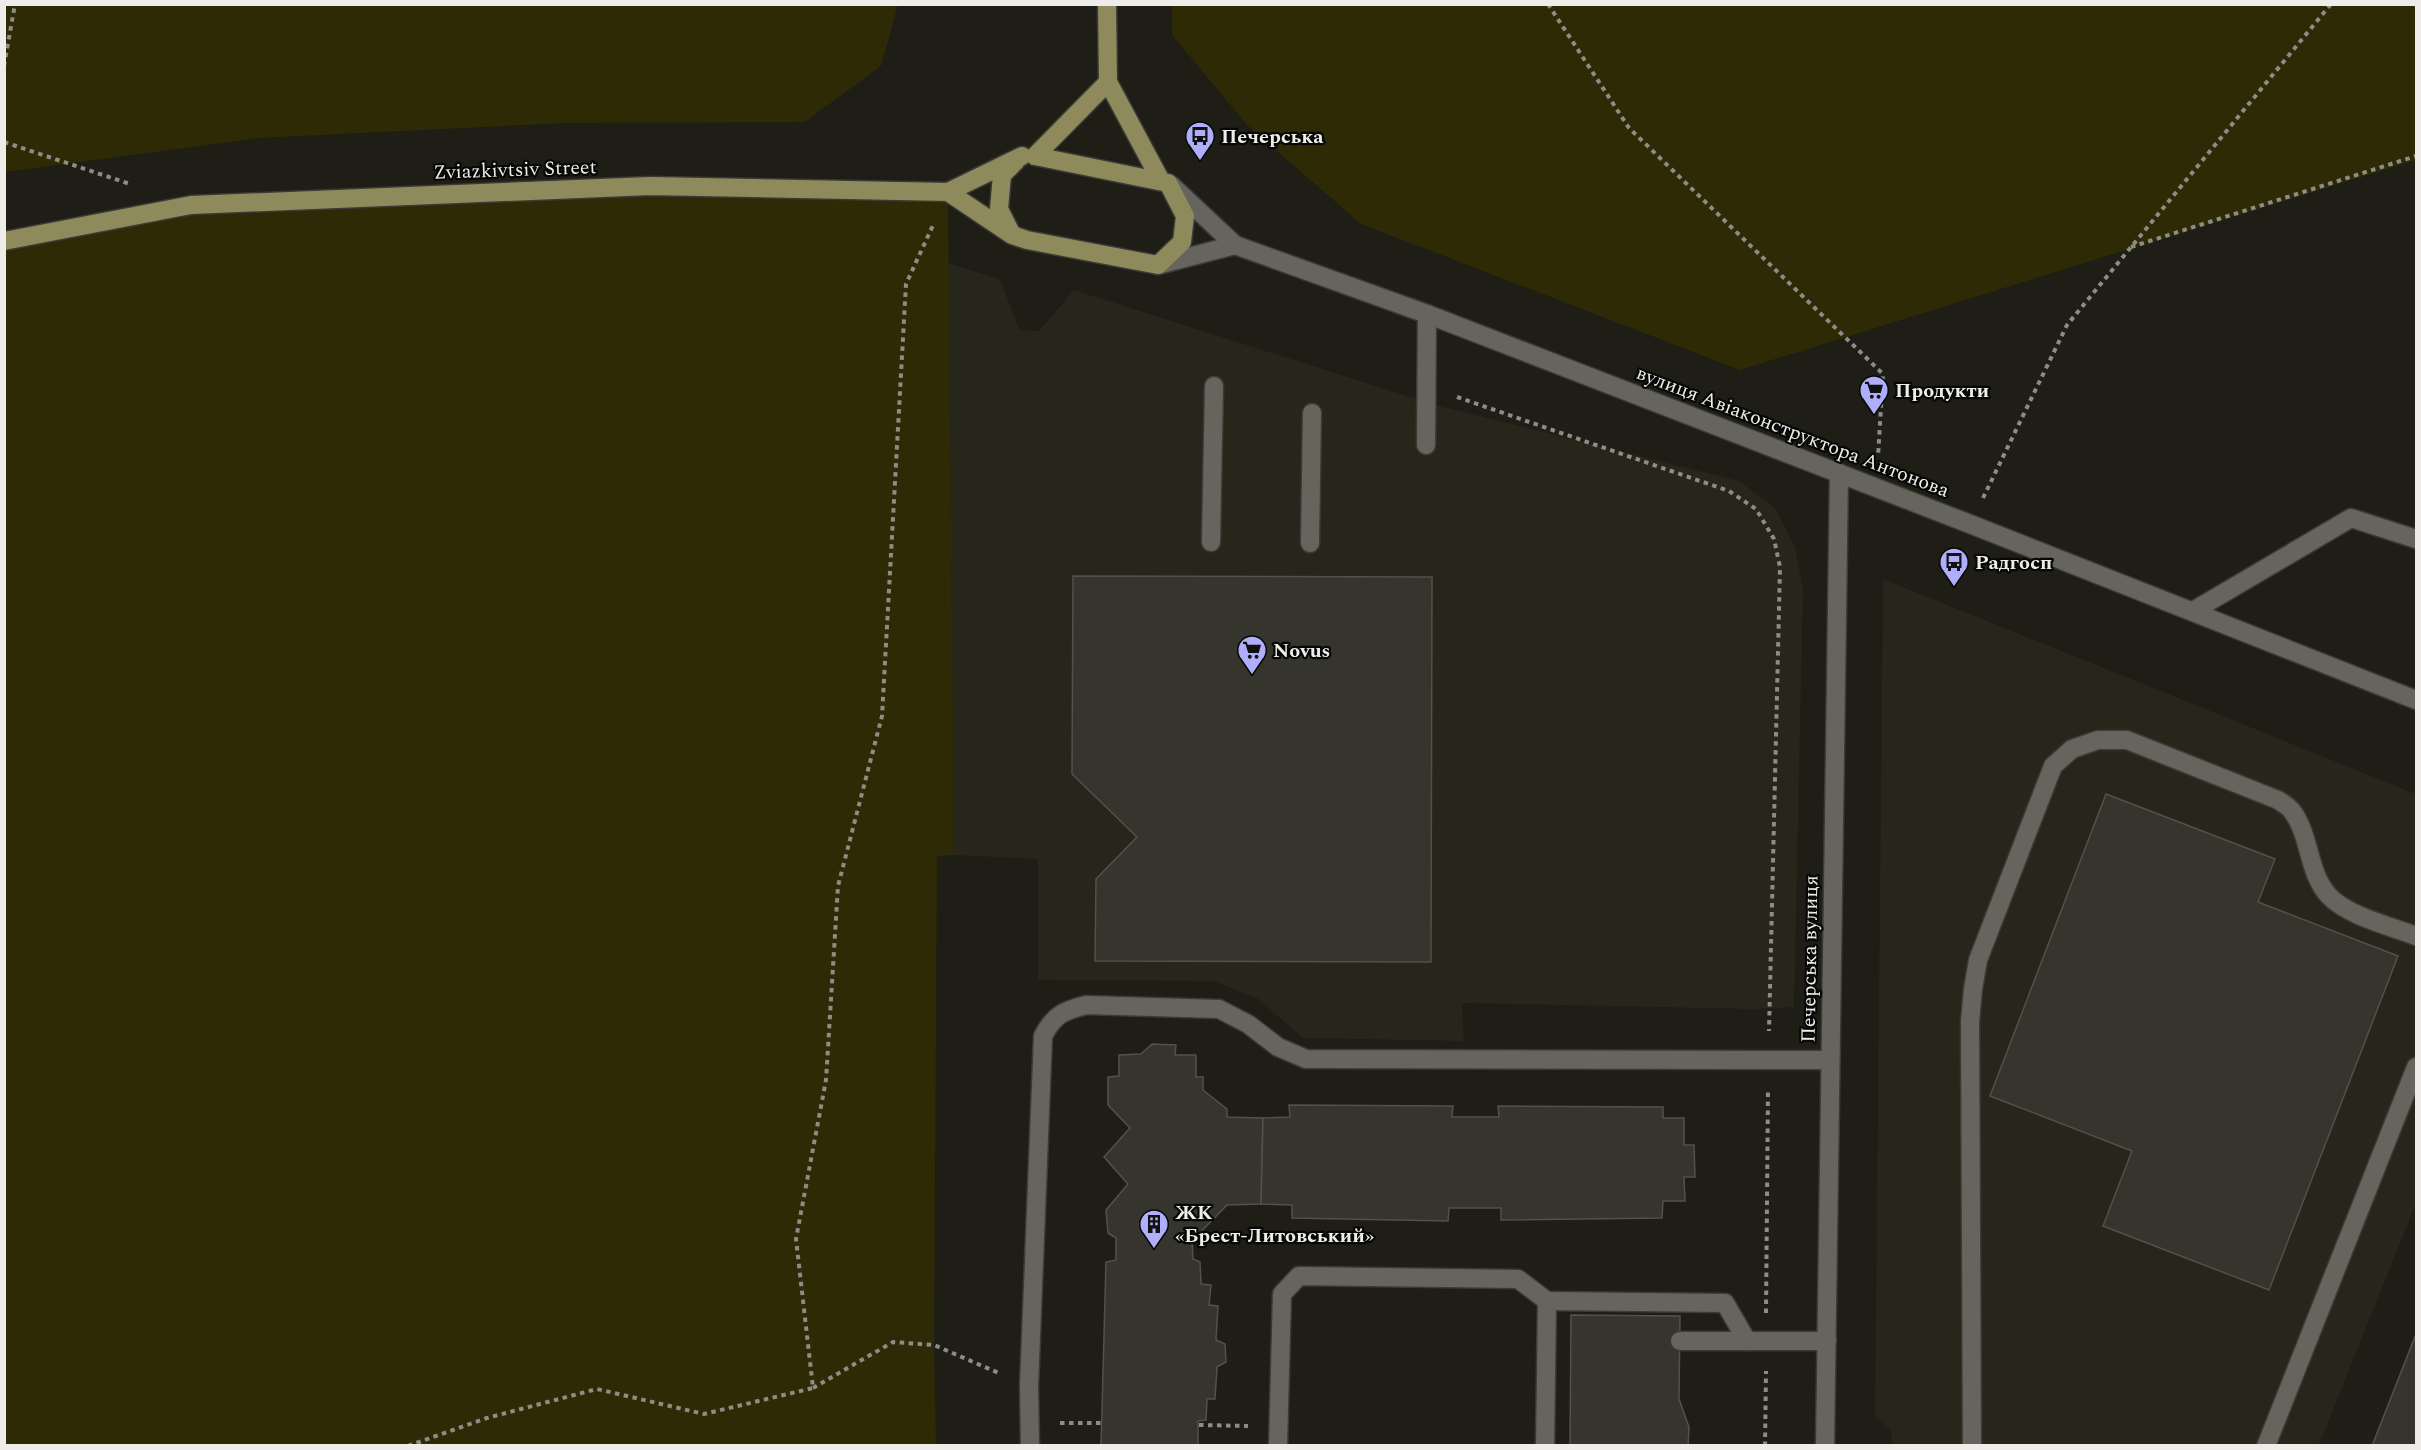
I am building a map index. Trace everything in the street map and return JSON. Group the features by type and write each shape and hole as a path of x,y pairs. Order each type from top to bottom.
{"main road":[{"path":"948,192 1012,234 1027,240 1158,265 1182,242 1185,216 1108,82 1107,4"},
{"path":"1012,234 999,209 1002,175 1028,156 1108,82"},
{"path":"1028,156 1165,182"},
{"name":"Zviazkivtsiv Street","path":"4,241 190,205 650,186 948,192 1028,156"}],"street":[{"name":"вулиця Авіаконструктора Антонова","path":"1165,182 1235,245 1427,314 2193,611 2416,700"},
{"path":"1158,265 1235,245"},
{"path":"1426,445 1427,314"},
{"path":"1211,542 1214,386"},
{"path":"1310,543 1312,413"},
{"name":"Печерська вулиця","path":"1825,1446 1839,473"},
{"path":"2193,611 2351,518 2416,539"},
{"path":"1972,1446 1970,1022 1972,989 1978,960 2053,766 2072,749 2098,740 2127,740 2278,800 2292,810 2300,825 2316,873 2328,895 2346,909 2416,936"},
{"path":"1029,1446 1029,1386 1043,1036 1050,1022 1067,1010 1086,1005 1220,1009 1248,1024 1278,1047 1306,1059 1830,1060"},
{"path":"2266,1446 2416,1067"},
{"path":"1278,1446 1282,1294 1299,1276 1518,1279 1547,1301 1725,1304 1747,1341"},
{"path":"1545,1446 1547,1301"},
{"path":"1680,1341 1827,1341"}],"path":[{"path":"4,66 15,4"},
{"path":"1548,4 1629,128 1883,374 1876,488"},
{"path":"1970,524 2067,325 2331,4"},
{"path":"4,142 136,186"},
{"path":"2131,247 2416,156"},
{"path":"813,1388 796,1239 826,1080 838,886 882,716 906,284 948,192"},
{"path":"1428,387 1729,492 1756,509 1774,539 1780,567 1769,1059 1765,1446"},
{"path":"408,1446 487,1418 597,1389 704,1414 813,1388 893,1342 934,1345 1029,1386"},
{"path":"1030,1423 1101,1423"},
{"path":"1198,1425 1278,1426"}],"shaded area":[{"path":"4,5 898,5 881,66 805,122 564,123 260,138 5,172"},
{"path":"1172,5 2416,5 2416,160 1740,370 1361,224 1247,125 1172,35"},
{"path":"650,186 948,192 954,855 937,856 934,1345 936,1445 5,1446 5,241 191,205"},
{"path":"948,263 1000,279 1019,330 1039,331 1074,290 1439,406 1739,481 1775,508 1795,547 1803,589 1794,1007 1753,1009 1462,1003 1464,1041 1303,1038 1258,999 1213,981 1038,980 1038,859 954,855"},
{"path":"1883,579 2416,794 2416,1203 2319,1445 1892,1445 1891,1430 1875,1416"}],"building":[{"name":"Novus","path":"1073,576 1432,577 1431,962 1095,961 1096,879 1137,837 1072,774"},
{"path":"2106,794 2275,859 2258,902 2398,956 2269,1290 2103,1226 2132,1151 1990,1096"},
{"name":"ЖК «Брест-Литовський»","path":"1152,1044 1176,1045 1175,1055 1196,1055 1196,1077 1203,1077 1203,1090 1227,1109 1227,1117 1263,1118 1261,1204 1227,1205 1192,1241 1193,1259 1200,1262 1201,1284 1211,1285 1209,1305 1218,1306 1216,1340 1225,1344 1226,1362 1217,1367 1215,1399 1207,1399 1206,1420 1198,1421 1198,1446 1101,1446 1106,1262 1116,1260 1116,1238 1108,1233 1106,1210 1128,1184 1104,1157 1130,1128 1108,1105 1108,1077 1119,1076 1119,1055 1141,1054"},
{"path":"1289,1105 1453,1106 1452,1117 1499,1117 1498,1106 1663,1107 1663,1118 1684,1118 1684,1145 1694,1145 1695,1177 1684,1177 1685,1201 1663,1201 1662,1218 1501,1220 1501,1208 1449,1208 1448,1221 1292,1218 1292,1205 1261,1204 1263,1118 1290,1117"},
{"path":"1571,1315 1680,1316 1679,1399 1689,1427 1688,1446 1570,1446"},
{"path":"2416,1334 2416,1446 2372,1446"}],"place":[{"name":"Печерська","path":"1200,162"},
{"name":"Продукти","path":"1874,416"},
{"name":"Радгосп","path":"1954,588"},
{"name":"Novus","path":"1252,676"},
{"name":"ЖК «Брест-Литовський»","path":"1154,1250"}]}
